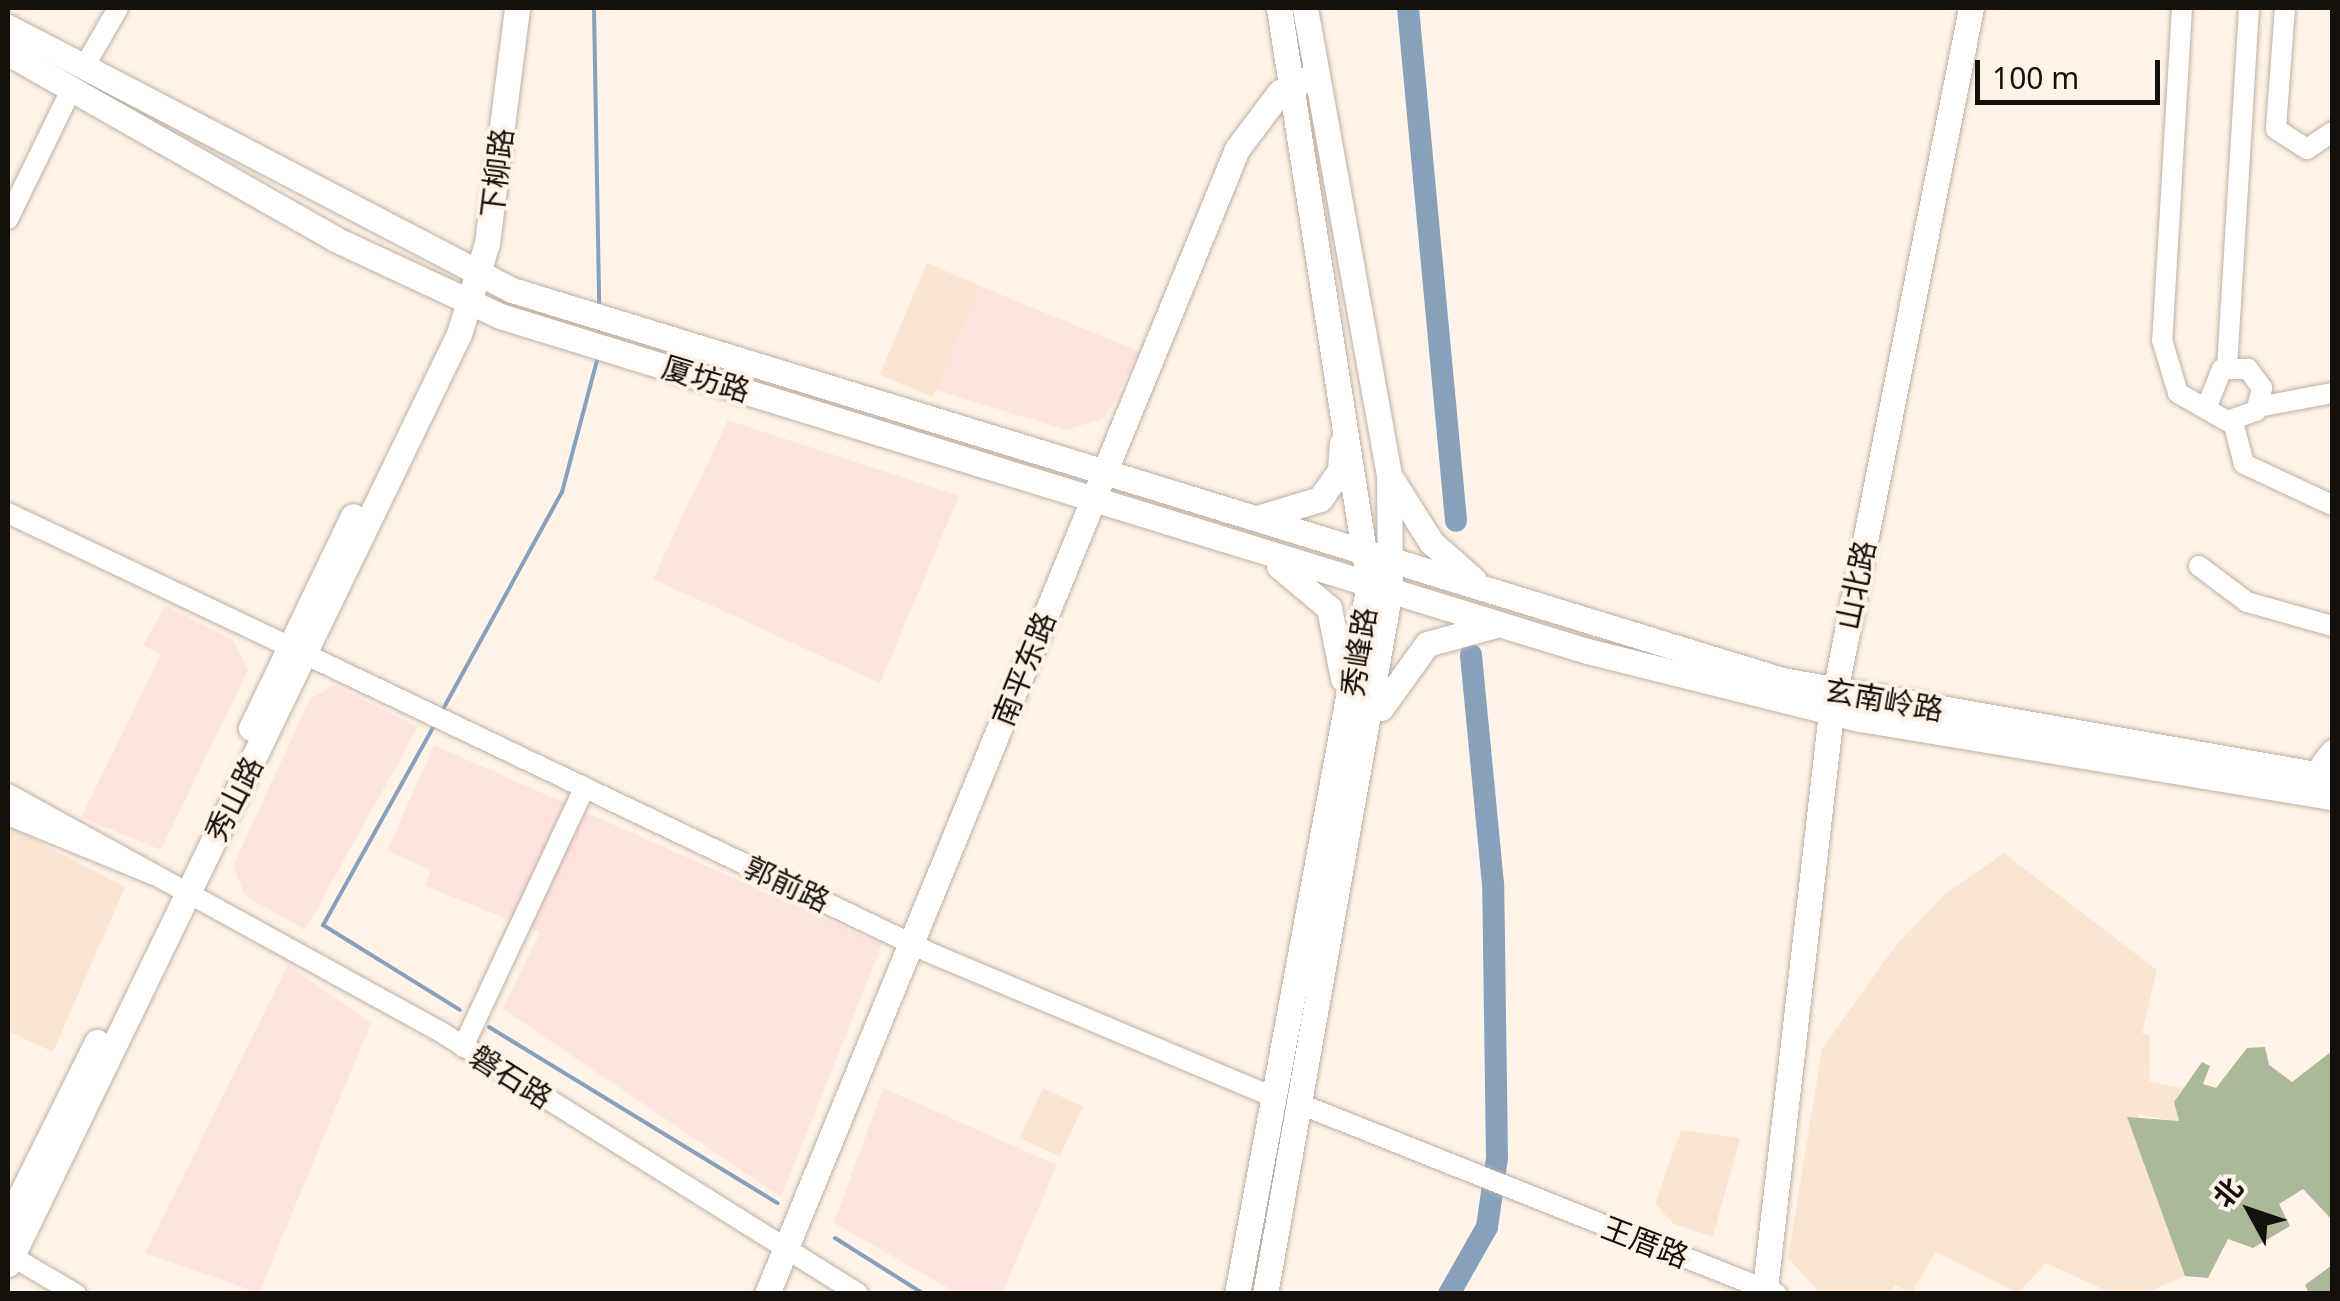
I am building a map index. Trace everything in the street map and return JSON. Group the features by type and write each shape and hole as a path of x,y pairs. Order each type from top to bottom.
{"main road":[{"name":"下柳路","path":"472,274 504,8"},
{"name":"下柳路","path":"451,330 472,274 517,8"},
{"name":"秀峰路","path":"1265,1294 1300,1104 1357,739 1389,476 1306,84 1279,8"},
{"name":"秀峰路","path":"1305,8 1306,84 1344,398 1379,574"},
{"name":"山北路","path":"1764,1288 1827,701 1957,8"},
{"name":"山北路","path":"1827,701 1971,8"},
{"name":"厦坊路","path":"8,27 78,77 464,300 604,349 1104,488 1250,519 1379,574 1447,619"},
{"name":"厦坊路","path":"8,53 78,77 472,274 1104,488 1246,545 1379,574 1447,568"},
{"name":"南平东路","path":"782,1294 792,1253 1104,488 1237,148 1306,84"},
{"name":"秀山路","path":"8,1220 172,885 298,651 451,330"},
{"path":"1250,519 1298,512 1329,490 1343,457 1344,398"},
{"path":"1389,476 1447,568"},
{"path":"1246,545 1303,578 1330,608 1343,652 1357,739"},
{"name":"玄南岭路","path":"1447,568 1478,583 1827,701 2329,764"},
{"name":"玄南岭路","path":"1447,619 1513,626 1827,701 2332,797"},
{"path":"1357,739 1402,668 1447,619"},
{"name":"秀峰路","path":"1237,1294 1275,1098 1357,739"},
{"name":"秀山路","path":"9,1257 172,885"},
{"name":"南平东路","path":"767,1294 792,1253"}],"street":[{"path":"8,219 78,77 118,8"},
{"path":"2182,8 2162,340 2178,392 2208,403 2232,422 2244,464 2332,505"},
{"path":"2208,403 2208,386 2227,368 2249,8"},
{"path":"2285,8 2276,129 2307,149 2332,132"},
{"path":"2227,368 2256,376 2258,407"},
{"path":"2232,422 2258,407 2332,393"},
{"name":"郭前路","path":"8,512 917,946 1275,1098"},
{"path":"2200,566 2247,602 2332,626"},
{"path":"463,1046 584,789"},
{"name":"磐石路","path":"8,794 126,852 172,885"},
{"name":"磐石路","path":"8,814 172,885 463,1046 858,1294"},
{"name":"王厝路","path":"1300,1104 1764,1288"},
{"path":"9,1257 76,1294"}],"shaded area":[{"path":"927,263 980,286 933,397 880,374"},
{"path":"980,286 1140,352 1105,418 1066,430 936,390"},
{"path":"728,420 959,496 880,683 653,579"},
{"path":"165,606 233,640 248,670 161,850 81,817 161,655 143,645"},
{"path":"334,685 418,727 305,930 245,896 233,866 310,699"},
{"path":"434,745 882,944 781,1197 503,1009 540,932 425,886 431,870 387,851"},
{"path":"8,826 125,887 53,1052 8,1031"},
{"path":"2004,853 2157,970 2142,1033 2150,1035 2149,1082 2183,1088 2174,1102 2179,1122 2138,1114 2185,1276 2145,1293 2111,1293 2046,1263 2018,1293 1936,1252 1911,1293 1895,1285 1889,1293 1821,1294 1788,1258 1822,1049 1896,945 1945,894"},
{"path":"288,965 371,1023 259,1293 145,1253"},
{"path":"883,1088 1057,1165 1002,1293 957,1293 834,1223"},
{"path":"1043,1088 1083,1107 1060,1156 1020,1138"},
{"path":"1681,1130 1740,1138 1713,1237 1674,1224 1655,1204"}],"green space":[{"path":"2265,1047 2269,1065 2292,1082 2332,1051 2332,1220 2303,1189 2279,1204 2290,1226 2253,1248 2228,1239 2208,1278 2185,1276 2127,1117 2179,1121 2174,1102 2202,1062 2210,1066 2203,1084 2216,1088 2247,1048"},
{"path":"2332,1265 2332,1293 2309,1293 2305,1285"}],"waterway":[{"path":"594,8 599,308"},
{"path":"1408,8 1456,521"},
{"path":"442,711 562,492 598,357"},
{"path":"1449,1294 1487,1227 1497,1158 1493,884 1471,655"},
{"path":"435,724 323,925 460,1010"},
{"path":"489,1027 777,1203"},
{"path":"835,1238 924,1294"}]}
